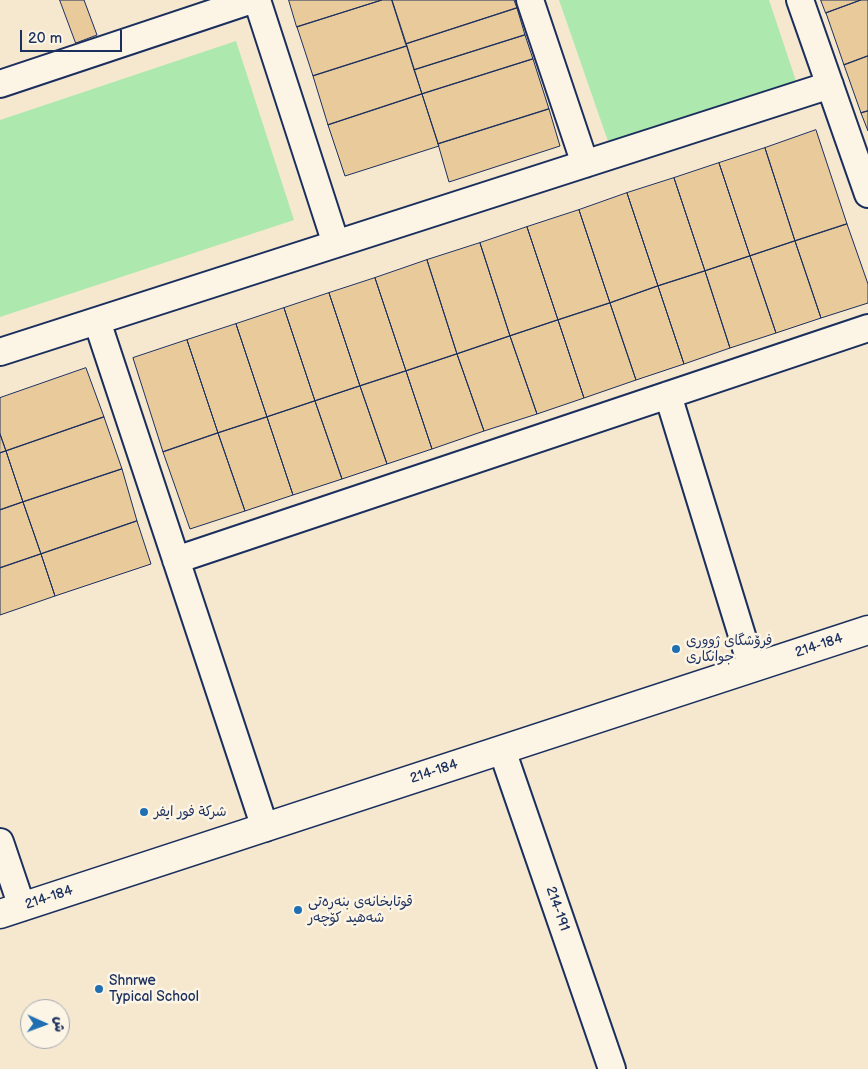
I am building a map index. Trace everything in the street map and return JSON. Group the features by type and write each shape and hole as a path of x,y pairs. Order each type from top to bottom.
{"street":[{"path":"0,84 252,0"},
{"path":"257,0 336,244"},
{"path":"530,0 584,164"},
{"path":"800,0 868,194"},
{"path":"0,352 830,85"},
{"path":"97,321 265,828"},
{"path":"176,560 868,328"},
{"path":"668,395 752,668"},
{"name":"214-184","path":"11,911 868,630"},
{"name":"214-191","path":"502,750 612,1069"},
{"path":"0,842 11,911"}],"green space":[{"path":"559,0 769,0 797,84 611,150"},
{"path":"236,41 294,220 0,317 0,120"}],"building":[{"path":"60,0 84,0 97,35 76,43"},
{"path":"289,0 382,0 297,27"},
{"path":"382,0 392,0 407,46 313,76 297,27"},
{"path":"392,0 514,0 517,8 406,44"},
{"path":"821,0 861,0 826,13"},
{"path":"861,0 868,0 868,56 844,65 826,13"},
{"path":"517,8 525,35 414,70 406,44"},
{"path":"525,35 533,59 422,94 414,70"},
{"path":"407,46 422,94 328,125 313,76"},
{"path":"868,56 868,111 861,113 844,65"},
{"path":"533,59 549,109 438,144 422,94"},
{"path":"422,94 439,146 345,176 328,125"},
{"path":"549,109 560,146 449,182 438,144"},
{"path":"868,111 868,131 861,113"},
{"path":"816,130 847,224 795,241 765,148"},
{"path":"765,148 795,241 750,256 719,163"},
{"path":"719,163 750,256 705,271 674,178"},
{"path":"674,178 705,271 658,286 627,193"},
{"path":"627,193 658,286 610,303 579,210"},
{"path":"579,210 610,303 558,320 527,227"},
{"path":"847,224 868,284 868,303 821,318 795,241"},
{"path":"527,227 558,320 510,336 480,243"},
{"path":"795,241 821,318 776,333 750,256"},
{"path":"480,243 510,336 457,354 427,260"},
{"path":"750,256 776,333 730,348 705,271"},
{"path":"427,260 457,354 406,371 375,278"},
{"path":"705,271 730,348 684,364 658,286"},
{"path":"375,278 406,371 360,386 329,293"},
{"path":"658,286 684,364 636,380 610,303"},
{"path":"329,293 360,386 315,401 284,308"},
{"path":"610,303 636,380 584,398 558,320"},
{"path":"284,308 315,401 267,417 236,324"},
{"path":"558,320 584,398 537,414 510,336"},
{"path":"236,324 267,417 218,433 187,340"},
{"path":"510,336 537,414 484,431 457,354"},
{"path":"187,340 218,433 163,452 133,358"},
{"path":"457,354 484,431 432,449 406,371"},
{"path":"86,368 104,417 6,451 0,434 0,398"},
{"path":"406,371 432,449 387,464 360,386"},
{"path":"360,386 387,464 342,479 315,401"},
{"path":"315,401 342,479 293,495 267,417"},
{"path":"104,417 122,469 23,502 6,451"},
{"path":"267,417 293,495 245,511 218,433"},
{"path":"218,433 245,511 190,529 163,452"},
{"path":"0,434 6,451 0,453"},
{"path":"6,451 23,502 0,510 0,453"},
{"path":"122,469 137,521 41,554 23,502"},
{"path":"23,502 41,554 0,568 0,510"},
{"path":"137,521 151,564 55,596 41,554"},
{"path":"41,554 55,596 0,615 0,568"}],"place":[{"name":"فرۆشگای ژووری جوانکاری","path":"676,649"},
{"name":"شركة فور ايفر","path":"144,812"},
{"name":"قوتابخانەی بنەڕەتی شەهید کۆچەر","path":"298,910"},
{"name":"Shnrwe Typical School","path":"99,989"}]}
